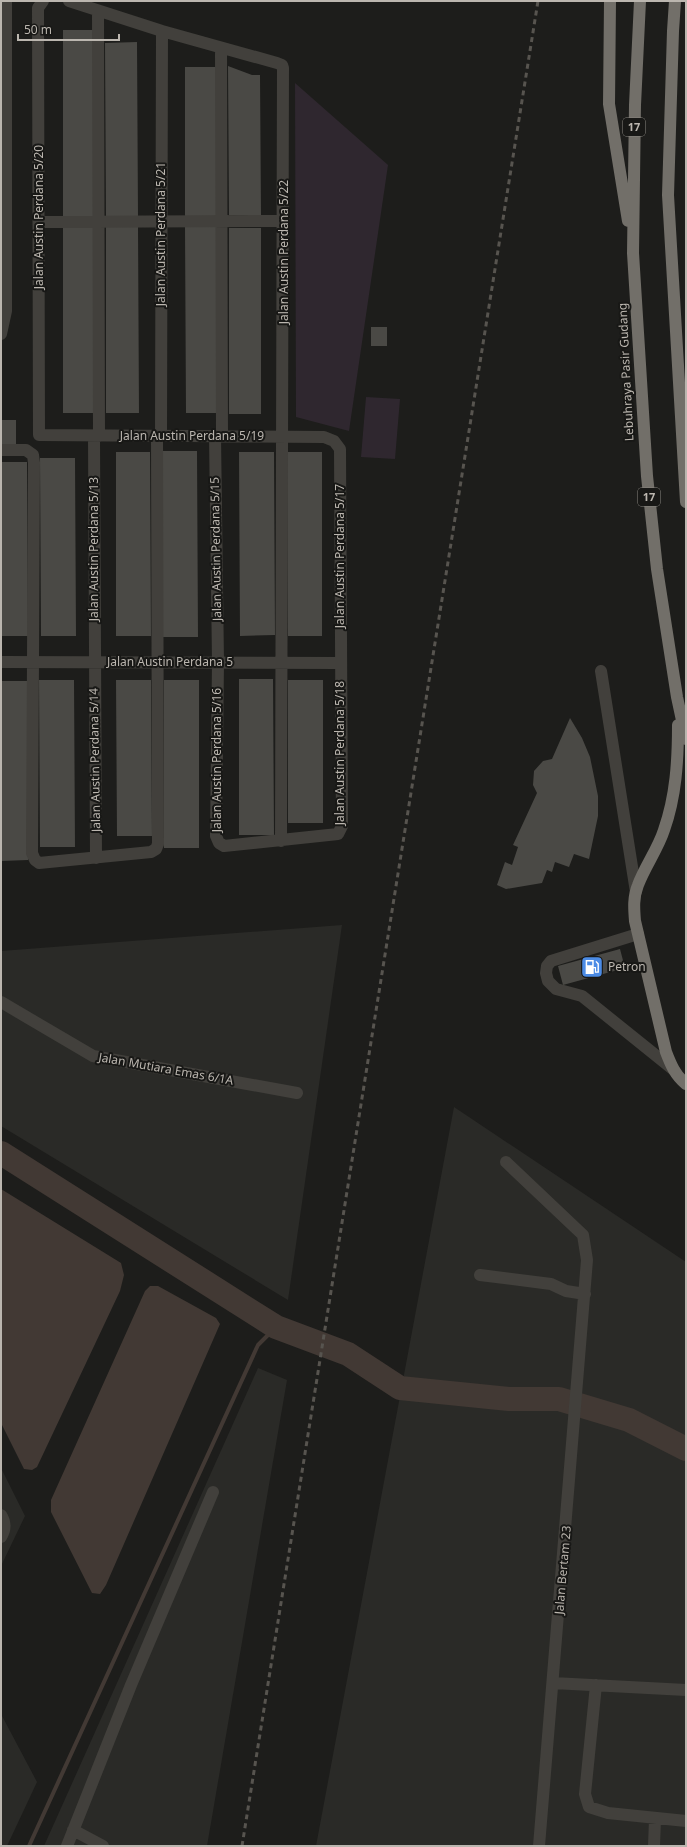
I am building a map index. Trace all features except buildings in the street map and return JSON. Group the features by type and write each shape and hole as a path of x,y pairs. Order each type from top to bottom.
{"highway":[{"path":"610,1 609,104 633,253"},
{"name":"Lebuhraya Pasir Gudang","path":"640,1 635,105 633,253 646,476 657,569 677,697 686,739"},
{"path":"675,1 668,195 686,502"},
{"path":"677,697 678,748 672,807 664,832 636,892 634,904 635,921 666,1052 674,1070 686,1084"}],"street":[{"path":"1,334 6,311 6,1"},
{"name":"Jalan Austin Perdana 5/20","path":"39,435 38,8 43,1"},
{"path":"69,1 221,48"},
{"name":"Jalan Austin Perdana 5/13","path":"94,662 100,222 98,11"},
{"name":"Jalan Austin Perdana 5/21","path":"33,662 32,853 35,860 39,863 96,858 151,852 156,849 158,844 157,661 162,31"},
{"name":"Jalan Austin Perdana 5/22","path":"221,48 277,63 282,65 283,68 284,221 281,841"},
{"name":"Jalan Austin Perdana 5/15","path":"218,662 218,436 222,222 221,48"},
{"path":"39,222 284,221"},
{"name":"Jalan Austin Perdana 5/19","path":"39,435 324,437 334,441 340,449"},
{"name":"Jalan Austin Perdana 5/17","path":"340,449 340,662"},
{"path":"1,450 26,450 33,455 34,459 33,662"},
{"name":"Jalan Austin Perdana 5","path":"1,662 340,662"},
{"name":"Jalan Austin Perdana 5/14","path":"94,662 96,858"},
{"name":"Jalan Austin Perdana 5/16","path":"218,662 216,836 219,843 224,846 281,841"},
{"name":"Jalan Austin Perdana 5/18","path":"281,841 338,834 341,830 340,662"},
{"path":"601,671 636,892"},
{"path":"638,934 551,961 547,966 546,973 548,981 556,989 582,996 674,1070"},
{"name":"Jalan Mutiara Emas 6/1A","path":"1,1002 93,1056 297,1093"},
{"name":"Jalan Bertam 23","path":"506,1162 583,1235 587,1260 554,1683 543,1846"},
{"path":"480,1275 551,1284 566,1291 585,1294"},
{"path":"67,1846 131,1685 213,1492"},
{"path":"1,1515 5,1521 5,1530 1,1537"},
{"path":"554,1683 686,1690"},
{"path":"596,1685 585,1794 589,1807 608,1813 686,1822"},
{"path":"654,1846 656,1819"},
{"path":"73,1830 103,1846"}],"shaded area":[{"path":"295,83 388,165 349,431 296,417"},
{"path":"366,397 400,399 395,459 361,457"},
{"path":"342,925 288,1300 1,1126 1,951"},
{"path":"454,1107 686,1262 686,1846 316,1846"},
{"path":"1,1189 121,1263 124,1275 120,1291 37,1467 32,1470 24,1469 1,1423"},
{"path":"150,1286 158,1286 216,1318 220,1324 106,1585 100,1594 92,1593 51,1512 51,1500 145,1291"},
{"path":"258,1368 287,1380 207,1846 44,1846"},
{"path":"1,1468 25,1516 1,1566"},
{"path":"1,1714 37,1782 7,1846 1,1846"}],"waterway":[{"path":"1,1153 276,1327 348,1354 400,1388 509,1399 559,1399 629,1420 686,1449"},
{"path":"29,1846 258,1345 276,1327"}],"railway":[{"path":"242,1846 538,1"}],"place":[{"name":"Petron","path":"592,967"}]}
